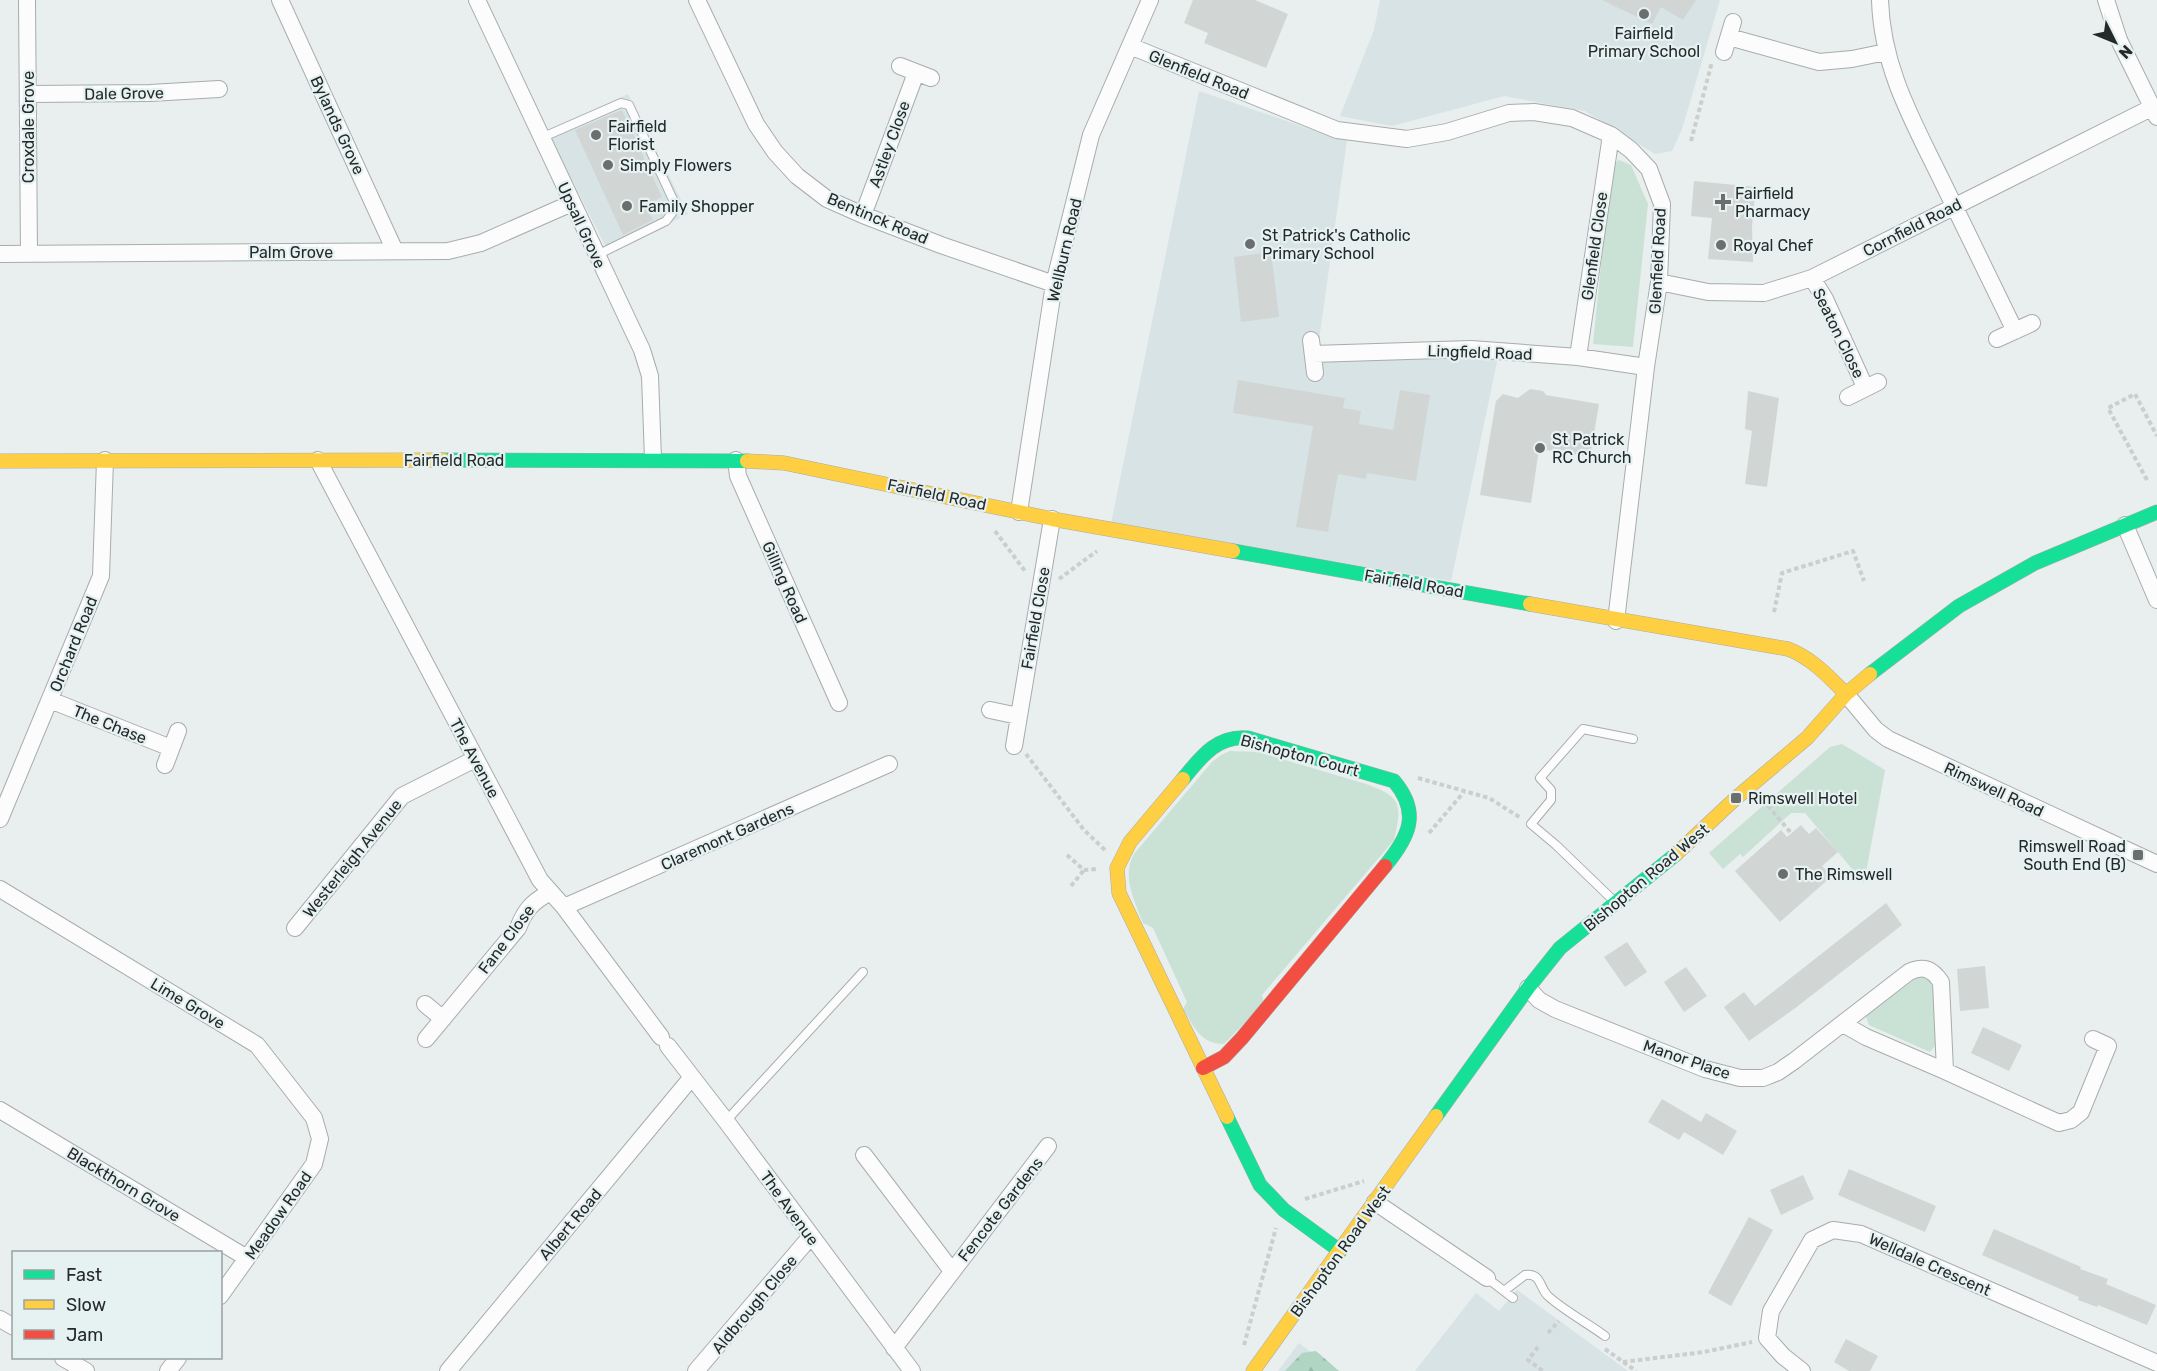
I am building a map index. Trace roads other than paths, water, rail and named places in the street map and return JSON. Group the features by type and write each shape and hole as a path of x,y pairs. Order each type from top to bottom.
{"street":[{"name":"Croxdale Grove","path":"27,0 29,254"},
{"name":"Bylands Grove","path":"280,0 395,251"},
{"name":"Upsall Grove","path":"477,0 642,351 650,376 653,459"},
{"name":"Bentinck Road","path":"697,0 756,124 775,152 797,176 827,199 941,245 1054,284"},
{"name":"Wellburn Road","path":"1019,512 1054,284 1090,135 1150,0"},
{"path":"1880,0 1886,52 1899,94 2015,331"},
{"path":"2106,0 2119,40 2154,112"},
{"path":"1725,43 1819,62 1852,59 1886,52"},
{"name":"Glenfield Road","path":"1130,46 1337,129 1407,139 1447,132 1509,113 1534,112 1572,118 1611,135 1631,150 1649,169 1662,204 1659,282 1646,367 1616,621"},
{"name":"Astley Close","path":"863,214 923,75 900,66"},
{"name":"Dale Grove","path":"29,94 150,93 219,89"},
{"name":"Cornfield Road","path":"1659,282 1708,292 1764,293 1812,278 1954,206 2154,112"},
{"name":"Glenfield Close","path":"1578,357 1611,135"},
{"name":"Palm Grove","path":"0,254 448,251 481,243 572,203"},
{"name":"Seaton Close","path":"1812,278 1872,385 1848,397"},
{"path":"1997,339 2032,323"},
{"name":"Lingfield Road","path":"1315,373 1312,347 1471,349 1578,357 1646,367"},
{"name":"Fairfield Road","path":"0,460 653,459 784,463 1052,519 1555,608 1616,621 1679,629 1771,646 1800,653 1846,694"},
{"name":"Orchard Road","path":"0,819 102,576 105,460"},
{"name":"The Avenue","path":"318,460 540,880 549,893 564,907 912,1371"},
{"name":"Gilling Road","path":"735,460 738,476 839,703"},
{"name":"Bishopton Road West","path":"1253,1371 1528,988 1560,948 1681,850 1736,798 1807,738 1846,694 1959,606 2035,563 2157,512"},
{"name":"Fairfield Close","path":"1014,746 1052,519"},
{"path":"2125,525 2157,600"},
{"name":"Rimswell Road","path":"1846,694 1876,730 1888,739 2157,864"},
{"name":"The Chase","path":"50,700 171,748"},
{"path":"990,710 1018,716"},
{"path":"165,765 178,731"},
{"name":"Bishopton Court","path":"1203,1068 1224,1057 1242,1038 1401,847 1410,828 1410,808 1402,790 1394,781 1248,738 1236,737 1224,740 1205,752 1130,842 1117,868 1119,893 1203,1068 1260,1185 1281,1207 1340,1251"},
{"name":"Westerleigh Avenue","path":"295,927 402,796 475,759"},
{"name":"Claremont Gardens","path":"564,907 890,764"},
{"name":"Lime Grove","path":"0,889 257,1045 314,1118 320,1139 314,1164"},
{"name":"Fane Close","path":"426,1039 518,928 524,912 534,901 549,893"},
{"name":"Manor Place","path":"1528,988 1539,1000 1571,1017 1705,1069 1740,1078 1763,1078 1778,1072 1909,972 1918,968 1927,969 1935,973 1941,982 1945,1071"},
{"path":"425,1004 443,1018"},
{"path":"1843,1024 1866,1037 2059,1123 2071,1120 2081,1112 2108,1046 2093,1039"},
{"name":"Albert Road","path":"448,1371 692,1077"},
{"name":"Blackthorn Grove","path":"0,1110 247,1258"},
{"name":"Fencote Gardens","path":"894,1348 1048,1146"},
{"name":"Fencote Gardens","path":"864,1155 952,1271"},
{"name":"Meadow Road","path":"222,1293 314,1164"},
{"path":"1375,1202 1488,1278"},
{"name":"Welldale Crescent","path":"1802,1371 1783,1356 1768,1339 1771,1311 1812,1240 1833,1230 1861,1234 2157,1364"},
{"name":"Aldbrough Close","path":"696,1371 811,1236"},
{"path":"65,1359 86,1371"},
{"path":"168,1371 177,1359"}],"lane":[{"path":"541,138 621,103 629,105 643,134 675,204 672,213 666,221 596,255"},
{"path":"1616,903 1531,824 1551,800 1551,790 1540,778 1583,729 1633,739"},
{"path":"726,1121 863,972"},
{"path":"1504,1291 1525,1275 1534,1276 1538,1278 1546,1294 1605,1336"},
{"path":"1488,1278 1513,1298"}],"place":[{"name":"Fairfield Primary School","path":"1644,14"},
{"name":"Fairfield Florist","path":"596,135"},
{"name":"Simply Flowers","path":"608,165"},
{"name":"Fairfield Pharmacy","path":"1723,202"},
{"name":"Family Shopper","path":"627,206"},
{"name":"St Patrick's Catholic Primary School","path":"1250,244"},
{"name":"Royal Chef","path":"1721,245"},
{"name":"St Patrick RC Church","path":"1540,448"},
{"name":"Rimswell Hotel","path":"1736,798"},
{"name":"Rimswell Road South End (B)","path":"2138,855"},
{"name":"The Rimswell","path":"1783,874"}]}
